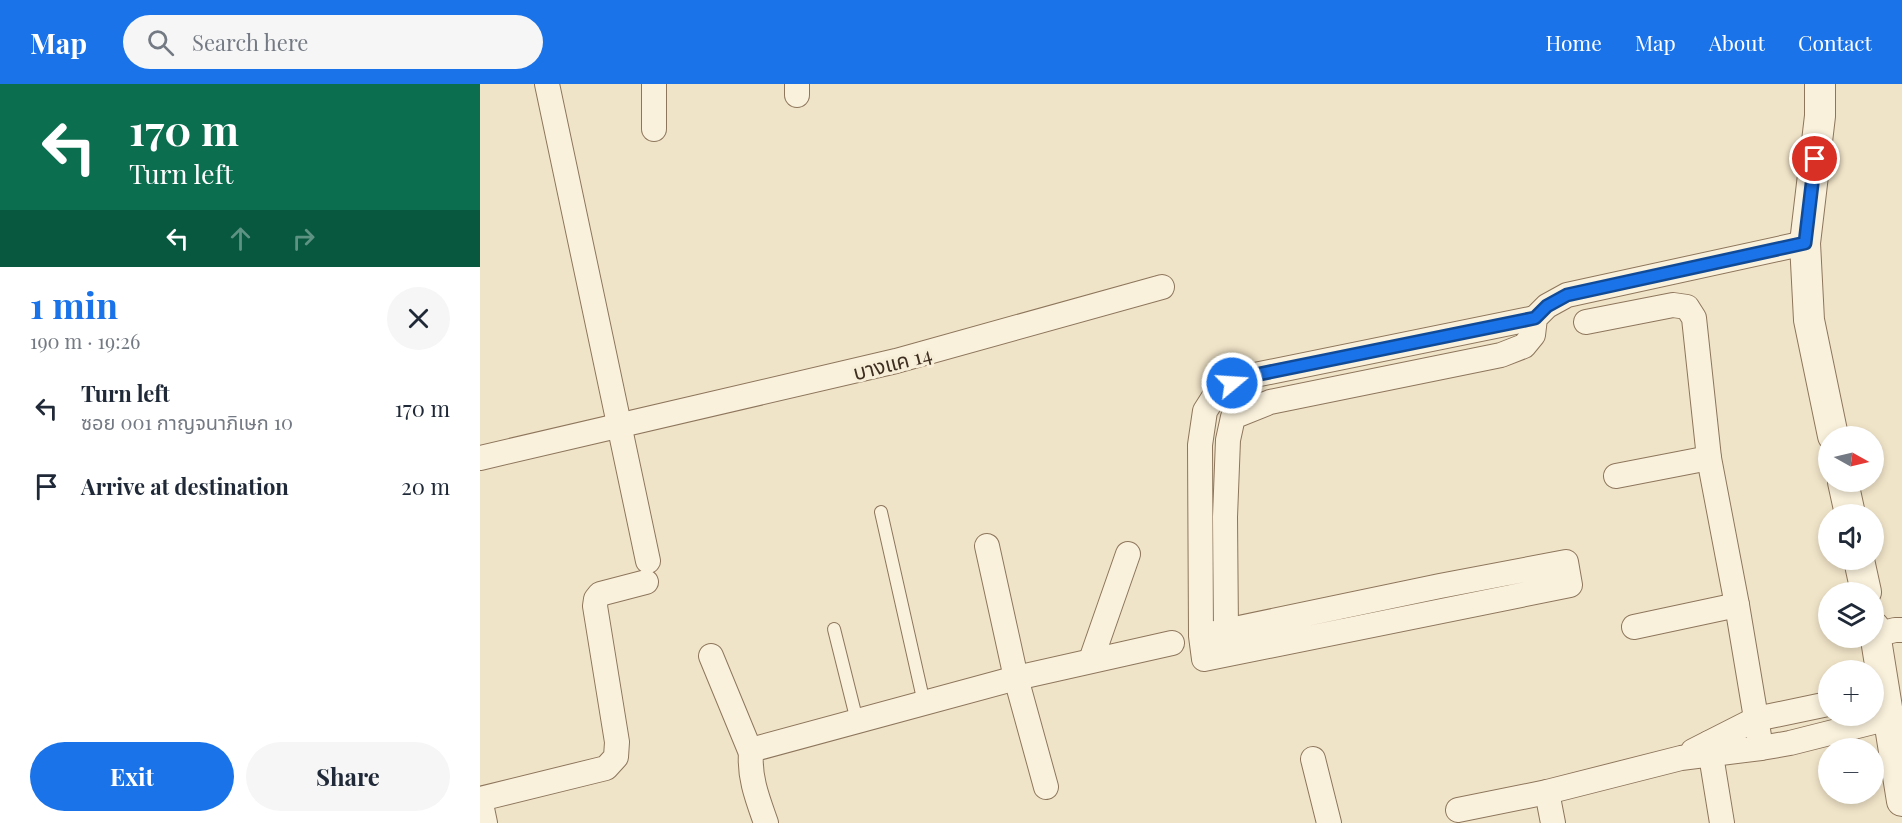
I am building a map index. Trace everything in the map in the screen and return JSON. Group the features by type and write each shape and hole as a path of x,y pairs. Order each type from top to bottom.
{"street":[{"path":"485,823 480,799 606,768 616,757 617,742 596,599 600,594 647,571 547,84"},
{"path":"654,84 654,129"},
{"path":"1820,84 1820,116 1805,243 1809,320 1831,426"},
{"path":"1229,642 1440,586 1566,562 1570,585 1446,610 1229,642 1201,636 1200,445 1205,411 1219,389 1245,377 1535,318 1547,306 1567,295 1805,243"},
{"name":"บางแค 14","path":"480,458 896,361 1162,287"},
{"path":"1586,322 1673,305 1687,307 1694,318 1709,458 1761,748"},
{"path":"1229,642 1225,517 1228,440 1233,417 1270,402 1502,355 1524,346 1533,334 1535,318"},
{"path":"1616,476 1709,458"},
{"path":"987,546 1016,678 1046,787"},
{"path":"1091,660 1128,554"},
{"path":"1440,586 1446,610"},
{"path":"1635,627 1737,605"},
{"path":"1884,631 1887,700 1902,801"},
{"path":"751,753 758,748 1016,678 1172,643"},
{"path":"711,656 751,753 752,778 766,823"},
{"path":"1458,810 1547,792 1711,749 1761,748 1790,743 1887,700"},
{"path":"1711,749 1756,719 1818,706"},
{"path":"1711,749 1722,823"},
{"path":"1313,759 1329,823"},
{"path":"1547,792 1553,823"}],"lane":[{"path":"881,512 924,703"},
{"path":"834,629 857,721"}],"route":[{"path":"1232,383 1245,377 1535,318 1547,306 1567,295 1805,243 1815,159"}]}
